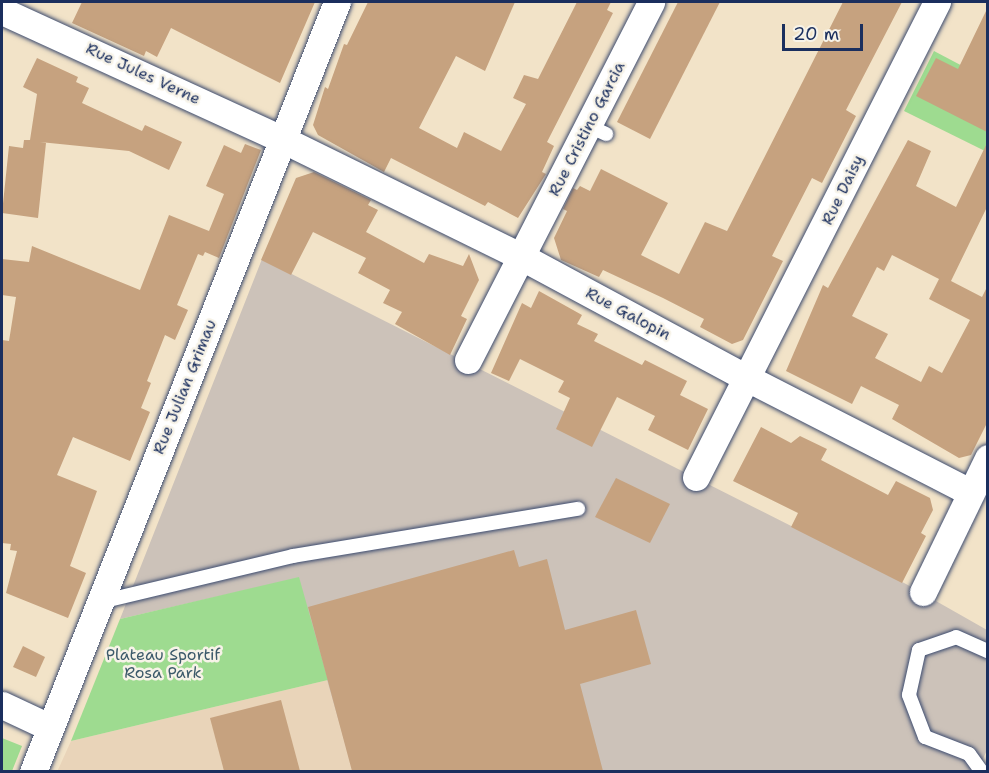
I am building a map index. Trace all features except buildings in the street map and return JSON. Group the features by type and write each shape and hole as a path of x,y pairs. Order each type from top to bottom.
{"street":[{"name":"Rue Julian Grimau","path":"33,771 337,2"},
{"name":"Rue Cristino Garcia","path":"468,360 522,257 597,130 651,2"},
{"name":"Rue Daisy","path":"696,477 749,380 937,2"},
{"name":"Rue Jules Verne","path":"2,11 284,140"},
{"name":"Rue Galopin","path":"284,140 522,257 749,380 970,492"},
{"path":"923,592 987,458"},
{"path":"2,705 49,728"}],"lane":[{"path":"99,602 293,556 578,510"},
{"path":"982,771 969,754 926,737 909,695 919,650 956,638 987,651"}],"shaded area":[{"path":"262,259 906,584 987,630 987,750 977,772 353,771 298,578 120,619"},
{"path":"328,680 353,771 57,772 71,741"}],"green space":[{"path":"934,51 987,79 987,152 904,111"},
{"name":"Plateau Sportif Rosa Park","path":"299,577 328,680 71,741 120,619"},
{"path":"2,738 22,746 12,771 2,771"}]}
